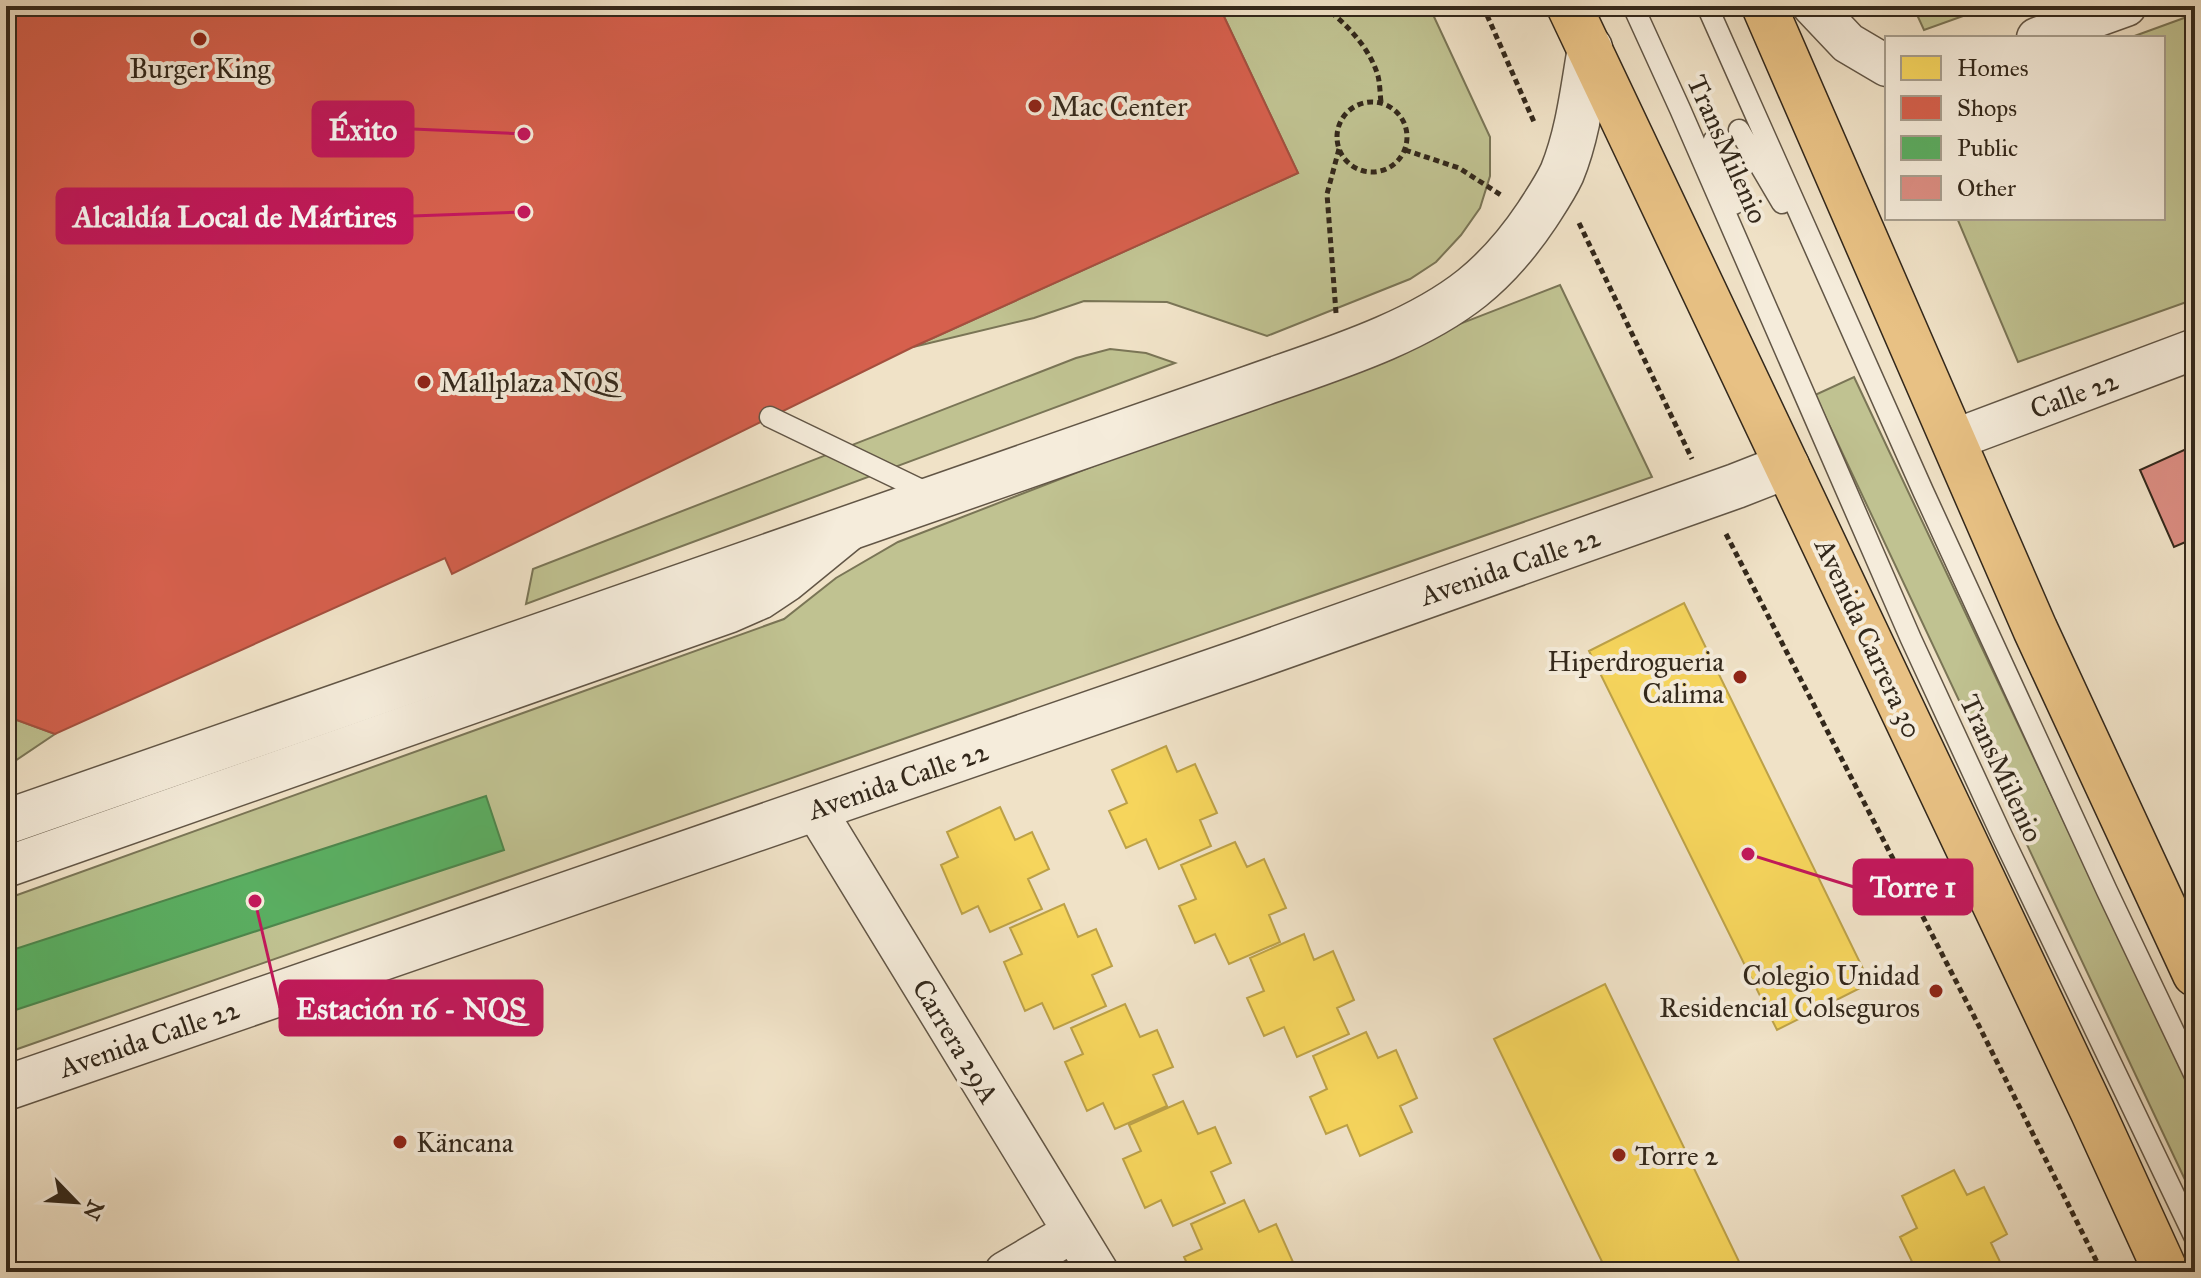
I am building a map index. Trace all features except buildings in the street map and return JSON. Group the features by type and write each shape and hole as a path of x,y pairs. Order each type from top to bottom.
{"highway":[{"name":"Avenida Carrera 30","path":"1569,6 2166,1272"},
{"path":"1764,6 2041,643 2195,974"}],"street":[{"path":"1813,6 1848,43 1885,65"},
{"path":"2043,36 2126,6"},
{"path":"6,822 1335,357 1442,309 1473,287 1513,249 1559,179 1577,123 1590,48"},
{"name":"Calle 22","path":"1953,440 2195,349"},
{"name":"Avenida Calle 22","path":"6,1088 1234,664 1787,466"},
{"path":"6,867 728,613 760,599 787,581 853,527"},
{"name":"Carrera 29A","path":"815,809 1098,1272"},
{"path":"1005,1272 1073,1232"}],"lane":[{"name":"TransMilenio","path":"1633,6 1911,639 1995,822 2195,1238"},
{"name":"TransMilenio","path":"1707,6 2107,891 2195,1076"},
{"name":"TransMilenio","path":"1739,130 1835,293"},
{"name":"TransMilenio","path":"1714,140 1770,315"},
{"path":"770,417 937,498"}],"path":[{"path":"1323,6 1355,36 1371,58 1378,77 1381,102"},
{"path":"1483,6 1559,179 1736,554 2102,1272"},
{"path":"1381,102 1404,120 1408,140 1405,150 1399,160 1389,167 1366,172 1354,167 1339,148 1338,127 1350,109 1360,103 1381,102"},
{"path":"1335,357 1335,297 1327,194 1339,148"},
{"path":"1405,150 1459,168 1494,190 1521,215 1527,229"}],"green space":[{"path":"1219,6 1429,6 1490,137 1490,176 1480,208 1461,235 1436,262 1410,279 1267,336 1167,302 1084,301 1034,318 913,347 1298,173"},
{"path":"1913,6 1991,6 1924,30"},
{"path":"2195,14 2195,299 2018,362 1958,220 2165,220 2165,36 2134,36"},
{"path":"1560,285 1652,477 6,1053 6,899 784,619 836,578 898,542"},
{"path":"1110,349 1146,353 1175,363 526,604 533,569 1076,358"},
{"path":"1854,377 2195,1099 2195,1201 1815,395"},
{"path":"6,716 55,734 6,767"}],"place":[{"name":"Burger King","path":"200,39"},
{"name":"Mac Center","path":"1035,106"},
{"name":"Éxito","path":"524,134"},
{"name":"Alcaldía Local de Mártires","path":"524,212"},
{"name":"Mallplaza NQS","path":"424,382"},
{"name":"Hiperdrogueria Calima","path":"1740,677"},
{"name":"Torre 1","path":"1748,854"},
{"name":"Estación 16 - NQS","path":"255,901"},
{"name":"Colegio Unidad Residencial Colseguros","path":"1936,991"},
{"name":"Käncana","path":"400,1142"},
{"name":"Torre 2","path":"1619,1155"}]}
